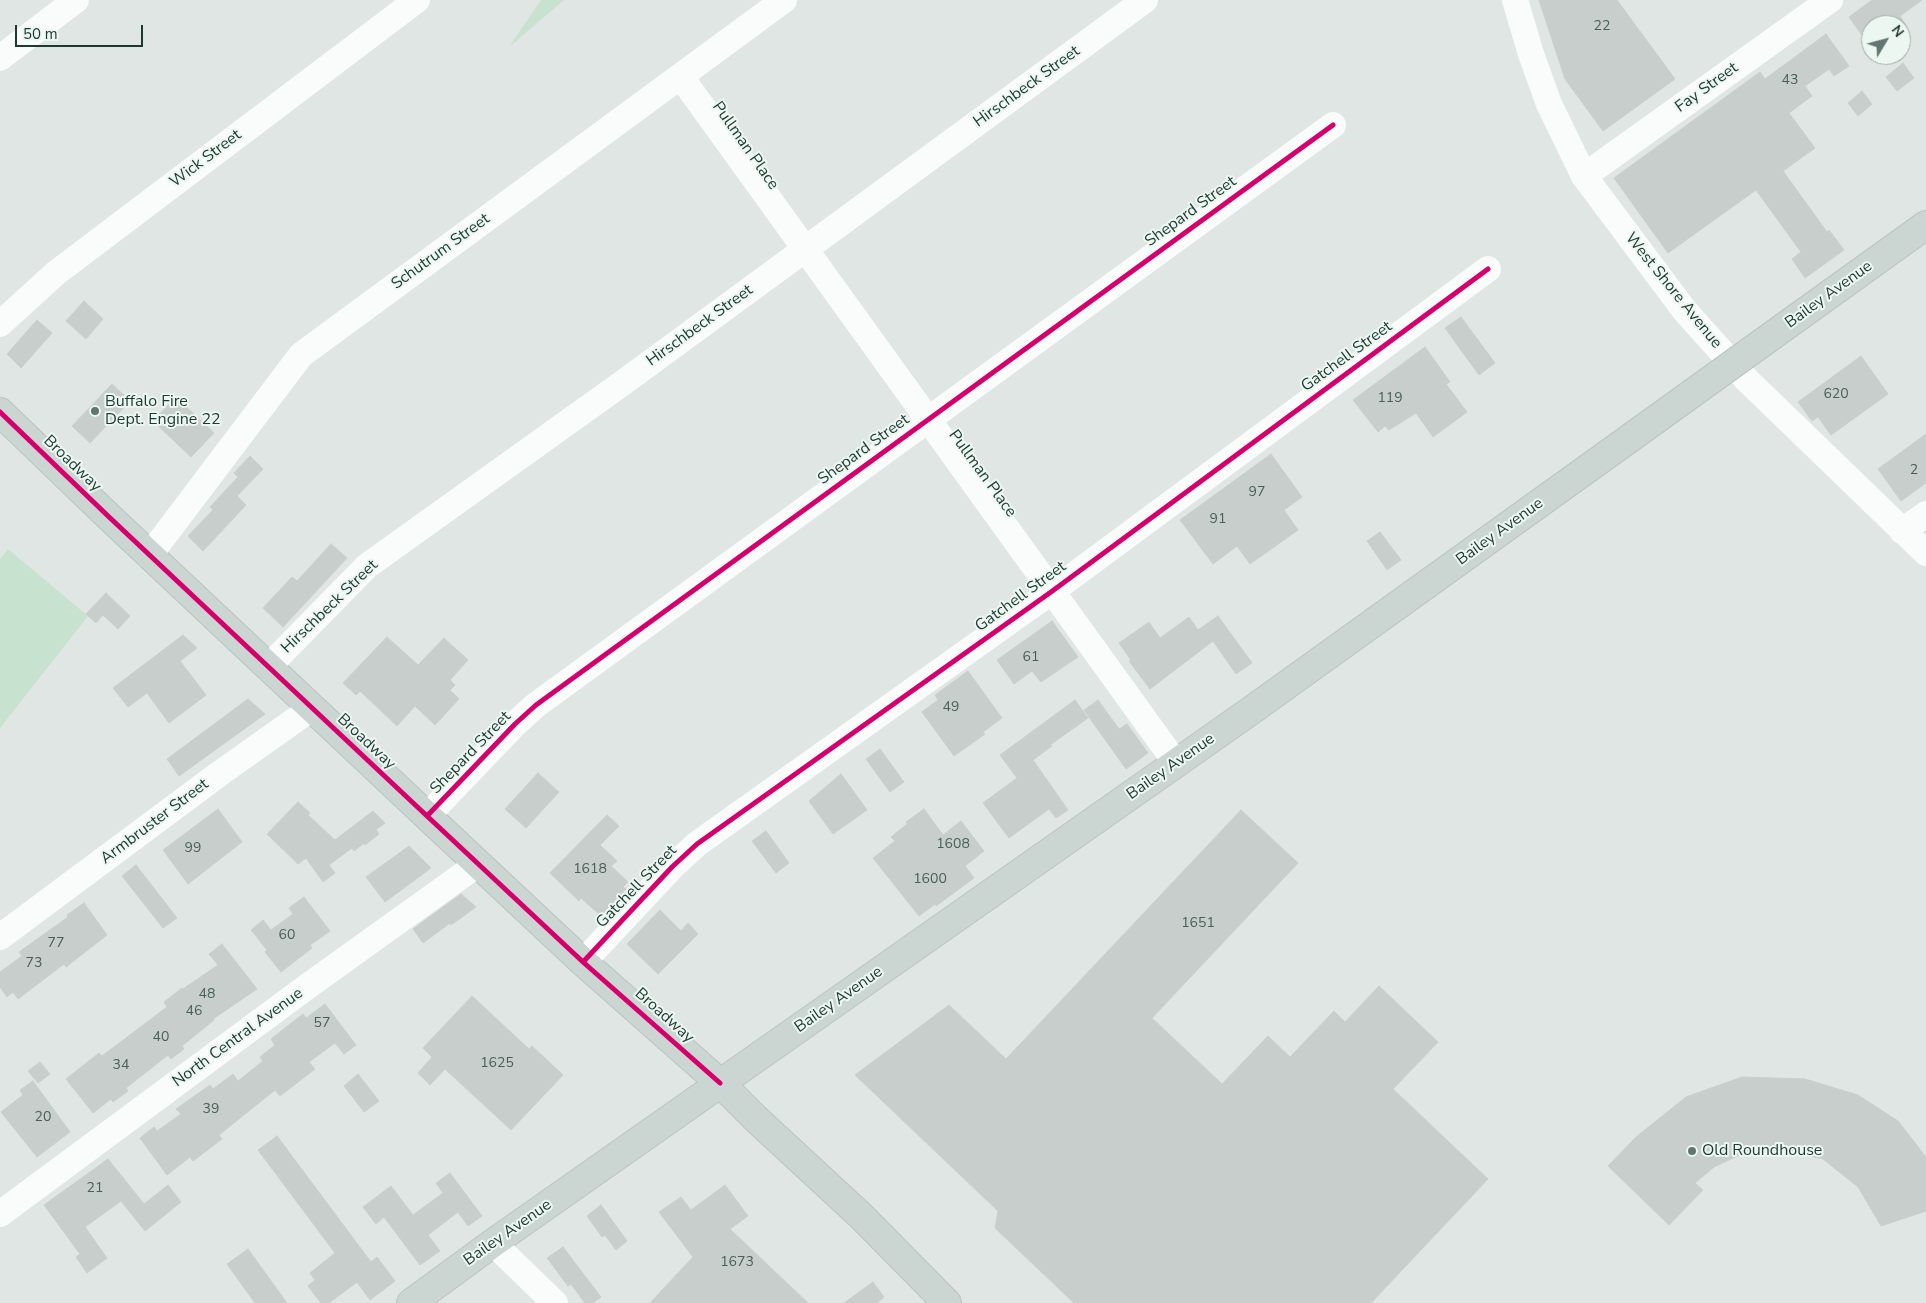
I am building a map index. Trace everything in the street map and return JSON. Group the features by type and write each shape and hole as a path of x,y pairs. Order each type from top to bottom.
{"main road":[{"name":"Bailey Avenue","path":"411,1303 493,1243 1176,763 1926,226"},
{"name":"Broadway","path":"0,412 150,556 478,864 583,962 720,1084 861,1216 947,1303"}],"street":[{"path":"0,58 76,0"},
{"name":"Wick Street","path":"0,324 56,273 417,0"},
{"name":"Schutrum Street","path":"150,556 301,355 784,0"},
{"name":"Hirschbeck Street","path":"268,667 368,566 616,388 1145,0"},
{"name":"West Shore Avenue","path":"1515,0 1531,54 1550,104 1584,176 1691,318 1755,389 1926,553"},
{"name":"Fay Street","path":"1584,176 1830,0"},
{"name":"Pullman Place","path":"681,77 927,421 1176,763"},
{"name":"Shepard Street","path":"427,816 515,724 536,705 1333,125"},
{"name":"Gatchell Street","path":"583,962 672,867 697,844 1051,592 1488,268"},
{"path":"1902,532 1926,514"},
{"name":"Armbruster Street","path":"0,938 219,774 312,708"},
{"name":"North Central Avenue","path":"0,1214 478,864"},
{"path":"493,1243 556,1303"}],"green space":[{"path":"541,0 564,0 509,47"},
{"path":"8,549 88,616 0,728 0,559"}],"building":[{"path":"1539,0 1617,0 1675,79 1603,131 1565,79"},
{"path":"1872,0 1922,0 1901,15 1861,15 1861,34 1849,17"},
{"path":"1826,34 1849,66 1834,76 1829,69 1805,86 1812,96 1789,113 1815,148 1783,171 1827,232 1829,230 1844,250 1805,278 1792,259 1801,252 1756,190 1668,253 1614,178 1760,72 1765,79"},
{"path":"1901,65 1904,65 1914,78 1897,91 1886,77"},
{"path":"1862,91 1872,104 1858,116 1848,103"},
{"path":"84,301 103,319 86,339 66,321"},
{"path":"1461,317 1495,363 1479,375 1445,328"},
{"path":"37,320 52,333 21,368 7,354"},
{"path":"1425,347 1450,382 1446,384 1467,412 1433,437 1416,413 1389,430 1385,426 1378,432 1353,400"},
{"path":"1861,356 1888,394 1831,435 1818,417 1812,421 1798,402"},
{"path":"112,384 130,401 90,443 72,426"},
{"path":"176,397 214,433 191,457 153,421"},
{"path":"1926,434 1926,483 1901,501 1878,469"},
{"path":"1271,454 1302,497 1284,510 1298,530 1250,564 1237,546 1213,564 1180,520"},
{"path":"250,456 263,469 237,496 246,505 203,551 188,536 213,510 210,507 238,477 234,473"},
{"path":"1380,532 1401,560 1387,570 1367,541"},
{"path":"331,544 347,558 283,627 263,608 292,577 297,581"},
{"path":"106,593 130,616 118,629 103,615 96,623 86,614"},
{"path":"1218,616 1252,663 1236,674 1213,641 1150,689 1129,661 1131,660 1119,643 1149,622 1160,638 1189,617 1198,630"},
{"path":"1052,621 1078,657 1041,682 1032,671 1014,684 997,660"},
{"path":"183,635 197,648 180,661 206,695 169,723 147,693 128,707 113,688"},
{"path":"387,637 418,665 444,638 468,660 450,680 455,685 450,690 459,699 435,725 415,706 397,726 360,691 356,695 343,683"},
{"path":"968,671 1002,718 983,732 985,734 954,756 922,712 938,700 935,695"},
{"path":"248,699 265,714 179,776 167,759"},
{"path":"1075,700 1088,718 1050,745 1052,746 1033,760 1068,810 1056,818 1049,809 1009,838 983,803 1017,778 1000,755"},
{"path":"1098,700 1119,729 1127,724 1148,753 1126,769 1084,710"},
{"path":"880,749 904,782 890,792 866,759"},
{"path":"538,773 559,792 526,828 505,809"},
{"path":"841,774 867,810 833,834 809,801"},
{"path":"298,802 310,813 308,815 335,840 373,811 385,823 376,830 379,834 365,845 364,843 354,851 352,848 329,865 335,873 323,882 306,858 298,864 267,834"},
{"path":"218,809 242,842 188,884 163,850"},
{"path":"924,809 943,835 961,821 984,851 965,866 974,878 919,916 873,858 895,841 891,837 907,824 906,822"},
{"path":"1241,810 1298,863 1152,1018 1222,1084 1268,1036 1290,1057 1334,1011 1345,1022 1379,986 1438,1042 1393,1089 1488,1179 1371,1303 1074,1303 995,1228 998,1211 855,1075 949,1005 1006,1059"},
{"path":"607,815 619,826 600,845 617,861 611,866 628,882 623,887 626,889 601,916 581,898 579,901 550,873"},
{"path":"766,831 789,863 776,873 752,841"},
{"path":"409,846 431,868 385,902 366,877"},
{"path":"136,865 177,918 163,928 122,876"},
{"path":"461,894 476,907 423,943 413,929"},
{"path":"304,897 330,931 310,945 312,948 281,972 251,930 263,920 271,930 293,914 289,908"},
{"path":"84,903 107,935 66,967 64,964 18,999 13,992 7,997 0,987 0,972 22,956 19,952 68,917 67,915"},
{"path":"660,910 681,931 688,923 698,934 658,974 627,944"},
{"path":"222,944 257,989 213,1019 182,1046 184,1049 171,1059 168,1055 126,1088 128,1091 113,1102 111,1099 93,1113 66,1079 99,1053 102,1056 167,1007 164,1002 182,988 218,965 209,954"},
{"path":"472,996 529,1049 532,1046 563,1075 511,1130 445,1069 430,1085 418,1073 432,1057 423,1048"},
{"path":"325,1004 356,1045 344,1054 335,1043 309,1062 315,1069 280,1096 275,1090 219,1135 222,1139 193,1161 190,1157 167,1175 140,1138 154,1127 157,1131 181,1114 176,1109 210,1085 213,1089 233,1074 238,1081 263,1061 260,1057 275,1045 271,1039 303,1014 306,1018"},
{"path":"40,1062 50,1074 38,1083 28,1071"},
{"path":"358,1074 379,1101 364,1112 344,1086"},
{"name":"Old Roundhouse","path":"1742,1077 1805,1079 1858,1095 1898,1121 1926,1157 1926,1211 1881,1226 1858,1187 1823,1159 1780,1150 1744,1153 1714,1167 1695,1183 1703,1190 1669,1225 1608,1166 1636,1137 1686,1097"},
{"path":"33,1081 70,1132 37,1157 1,1112 23,1095 20,1090"},
{"path":"277,1136 371,1262 377,1257 395,1281 370,1300 357,1282 329,1303 321,1303 308,1286 315,1280 310,1273 335,1253 258,1150"},
{"path":"108,1159 144,1204 168,1185 181,1202 145,1231 121,1201 85,1227 107,1258 87,1273 76,1257 80,1254 44,1205"},
{"path":"450,1173 482,1216 468,1226 458,1212 428,1235 440,1251 420,1265 384,1217 376,1224 363,1207 391,1186 413,1215 443,1193 436,1183"},
{"path":"725,1185 748,1216 730,1229 808,1303 650,1303 693,1257 659,1212 681,1197 691,1210"},
{"path":"601,1205 627,1241 616,1250 605,1235 602,1237 587,1216"},
{"path":"563,1247 601,1297 593,1303 585,1303 571,1284 568,1286 547,1258"},
{"path":"248,1249 287,1303 255,1303 227,1264"},
{"path":"873,1282 884,1297 877,1303 844,1303"}],"cycle path":[{"path":"427,816 515,724 536,705 1333,125"},
{"path":"583,962 672,867 697,844 1051,592 1488,269"},
{"path":"0,412 108,516 583,962 720,1083"}],"place":[{"name":"Buffalo Fire Dept. Engine 22","path":"95,411"},
{"name":"Old Roundhouse","path":"1692,1151"}]}
